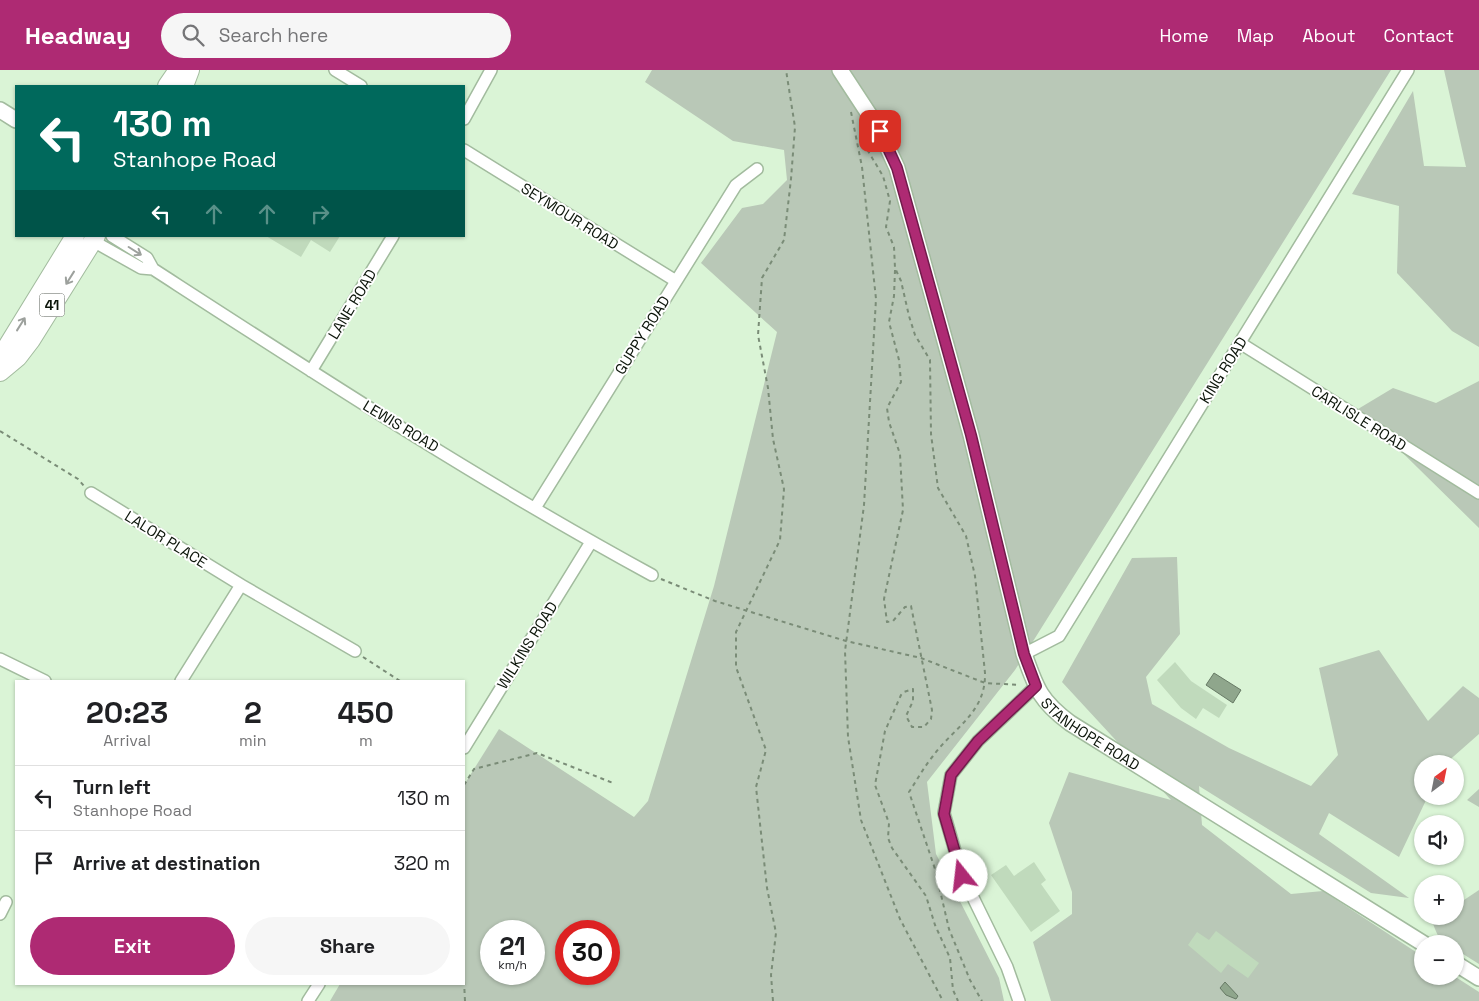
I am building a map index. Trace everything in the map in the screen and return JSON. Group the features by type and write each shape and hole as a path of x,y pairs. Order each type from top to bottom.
{"main road":[{"path":"168,85 178,70"},
{"path":"184,85 190,70"},
{"name":"41","path":"1,370 5,350 74,237"},
{"name":"41","path":"1,370 18,357 31,340 93,238"}],"street":[{"path":"335,70 359,85"},
{"path":"465,117 491,70"},
{"name":"STANHOPE ROAD","path":"840,70 880,131 897,168 971,435 1024,654 1036,686 1051,709 1070,723 1414,938"},
{"name":"KING ROAD","path":"1024,654 1059,636 1408,70"},
{"path":"0,110 15,119"},
{"name":"SEYMOUR ROAD","path":"465,151 676,281"},
{"name":"GUPPY ROAD","path":"535,508 736,185 757,169"},
{"name":"LEWIS ROAD","path":"114,237 147,258 153,269"},
{"name":"LANE ROAD","path":"311,371 392,237"},
{"name":"LEWIS ROAD","path":"93,238 141,268 153,269 311,371 591,542 652,575"},
{"name":"CARLISLE ROAD","path":"1240,343 1479,493"},
{"name":"LALOR PLACE","path":"91,493 355,652"},
{"name":"WILKINS ROAD","path":"465,746 591,542"},
{"path":"182,680 242,585"},
{"path":"0,658 42,680"},
{"path":"1020,1001 1007,967 962,876 944,814 951,775 978,741 1036,686"},
{"path":"0,914 6,902"},
{"path":"1464,969 1479,978"},
{"path":"308,1001 318,985"}],"path":[{"path":"773,1001 770,975 776,933 767,888 756,787 766,750 736,667 736,632 780,540 784,489 773,439 768,388 758,335 762,278 784,240 791,179 795,127 786,70"},
{"path":"851,110 862,167 876,299 864,505 846,641 848,737 861,820 900,920 943,1001"},
{"path":"859,120 868,151 883,176 890,201 886,227 894,247 894,296 888,322 899,360 901,382 888,408 888,422 900,454 903,510 884,599 887,622 893,621 905,607 911,606 932,710 931,719 924,727 912,727 906,716 913,701 913,689 904,692 885,731 875,785 889,824 888,838 892,848 926,896 934,925 950,958 953,990 958,1001"},
{"path":"895,268 902,281 915,335 930,360 931,434 938,488 966,536 976,585 985,683 980,703 964,723 933,755 909,792 935,869 949,929 970,980 982,1001"},
{"path":"0,431 78,479 91,493"},
{"path":"652,575 715,601 846,641 921,658 985,683 1036,686"},
{"path":"355,652 398,680"},
{"path":"465,783 474,769 537,754 613,783"},
{"path":"464,985 466,1001"}],"shaded area":[{"path":"652,70 1391,70 1015,670 927,782 936,854 999,978 1004,1001 330,1001 339,985 465,985 465,783 499,729 634,817 648,801 714,586 777,332 701,263 742,208 763,204 787,180 784,150 733,141 645,82"},
{"path":"1444,70 1479,70 1479,347 1452,331 1397,273 1399,206 1352,194 1413,91 1424,166 1466,167"},
{"path":"1479,381 1479,528 1358,409 1393,388 1436,403"},
{"path":"1177,557 1180,634 1146,677 1152,704 1229,748 1311,786 1338,755 1319,668 1379,650 1428,721 1463,686 1479,698 1479,734 1455,755 1414,755 1414,805 1424,805 1419,815 1414,815 1414,825 1399,857 1329,813 1319,834 1409,898 1371,893 1199,786 1202,825 1291,894 1323,891 1414,951 1414,985 1464,985 1464,982 1479,992 1479,1001 1051,1001 1033,942 1072,914 1072,892 1049,823 1069,772 1171,800 1062,682 1132,558"},
{"path":"1214,673 1241,690 1233,703 1206,685"},
{"path":"1479,789 1479,807 1467,800"},
{"path":"1479,890 1479,964 1464,955 1464,935 1438,935 1434,925 1464,925 1464,900"},
{"path":"1225,982 1238,996 1236,999 1226,995 1220,988"}],"building":[{"path":"268,237 339,237 330,252 311,240 301,257"},
{"path":"1175,662 1191,681 1227,705 1219,718 1203,708 1196,719 1181,708 1157,680"},
{"path":"1034,862 1046,880 1041,884 1060,911 1031,932 991,875 1006,865 1014,876"},
{"path":"1216,931 1259,963 1248,978 1228,964 1221,973 1188,945 1197,932 1209,940"}],"route":[{"path":"880,131 897,168 971,435 1024,654 1036,686 1006,712 978,741 951,775 944,814 962,876"}]}
